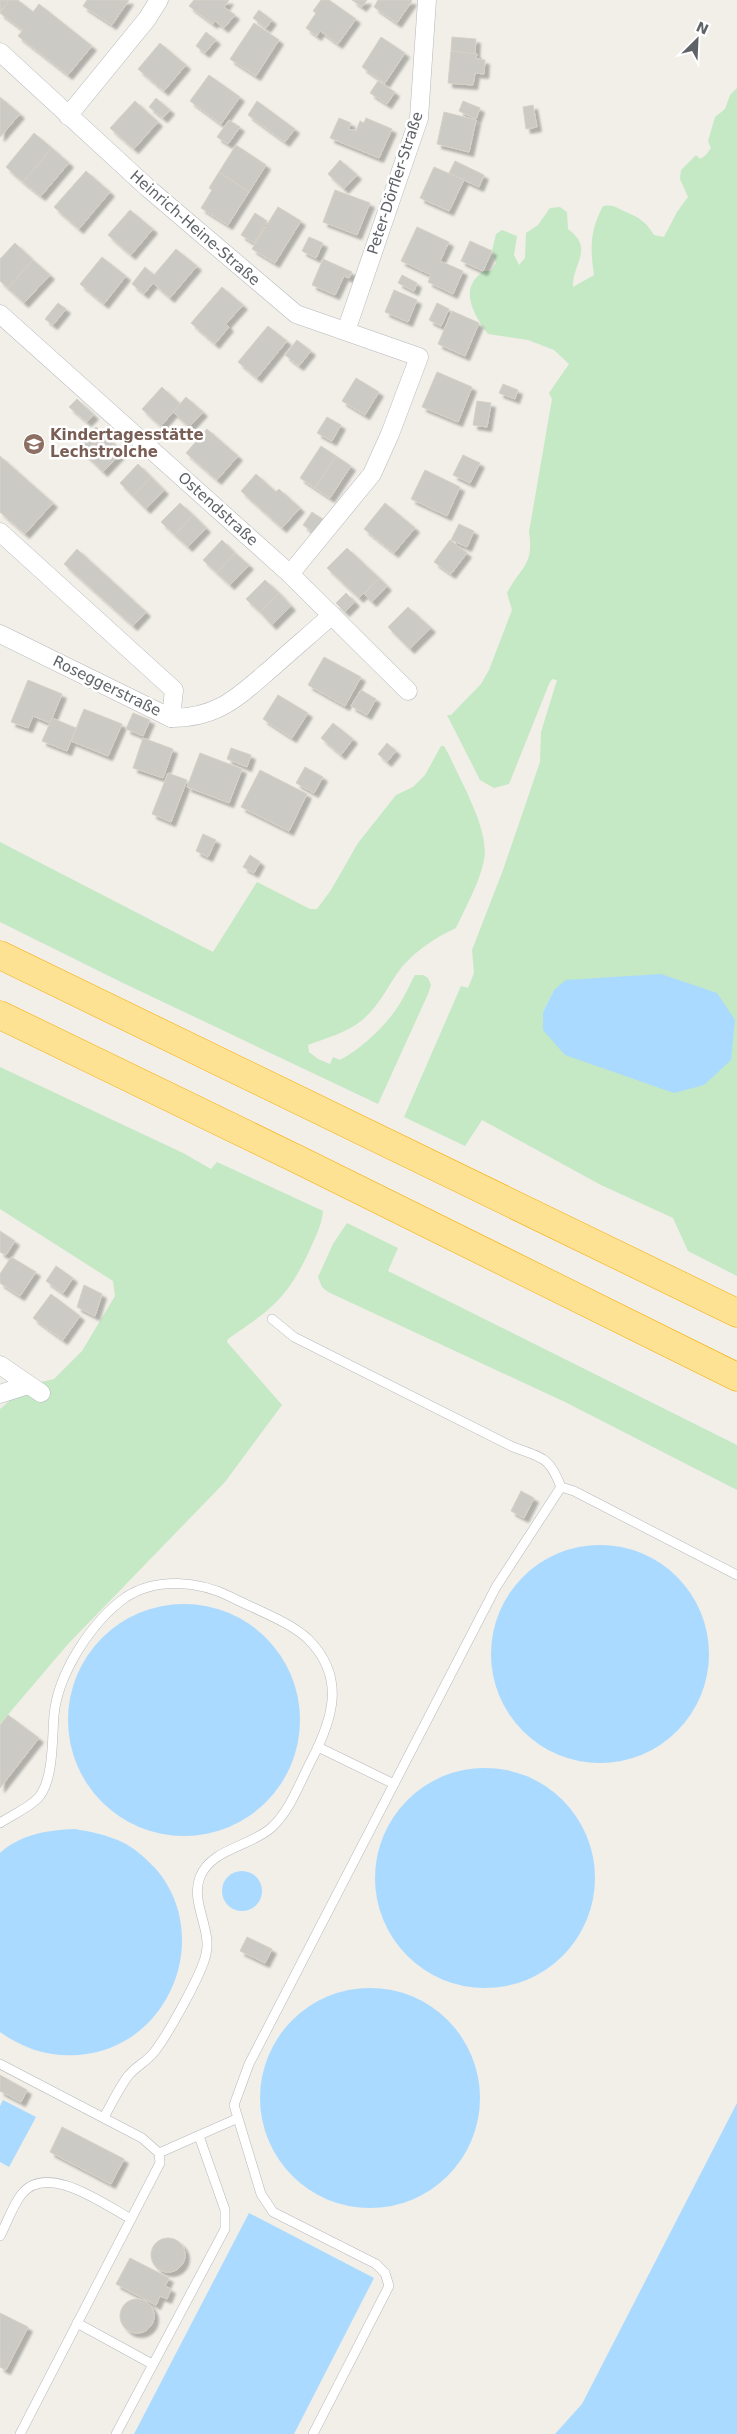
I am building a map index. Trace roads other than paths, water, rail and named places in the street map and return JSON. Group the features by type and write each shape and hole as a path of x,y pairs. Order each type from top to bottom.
{"highway":[{"path":"0,955 737,1313"},
{"path":"0,1015 319,1170 737,1377"}],"street":[{"path":"68,116 147,19 159,0"},
{"name":"Peter-Dörfler-Straße","path":"346,331 419,118 427,0"},
{"name":"Heinrich-Heine-Straße","path":"0,52 149,189 296,314 419,357 390,434 372,474 290,574"},
{"name":"Ostendstraße","path":"0,314 290,574 408,691"},
{"path":"0,532 174,690 171,718"},
{"name":"Roseggerstraße","path":"0,634 171,718 192,718 228,705 244,694 332,615"},
{"path":"0,1365 34,1389 0,1394"}],"lane":[{"path":"272,1320 294,1338 513,1447 544,1458 553,1466 561,1487"},
{"path":"561,1487 574,1491 737,1575"},
{"path":"312,2434 388,2286 385,2273 376,2264 273,2212 260,2194 236,2119 234,2105 249,2064 496,1587 561,1487"},
{"path":"0,1823 39,1796 46,1782 51,1760 57,1692 81,1646 96,1626 125,1598 147,1587 190,1584 216,1590 288,1626 308,1640 322,1658 332,1681 333,1700 330,1717 318,1747 284,1813 273,1826 248,1844 225,1851 214,1858 200,1877 198,1901 208,1940 202,1969 163,2040 153,2054 129,2075 104,2117"},
{"path":"318,1747 394,1784"},
{"path":"0,2064 142,2138 159,2153 160,2163 20,2434"},
{"path":"159,2153 236,2119"},
{"path":"116,2434 225,2229 225,2210 199,2136"},
{"path":"0,2236 22,2194 32,2185 50,2181 66,2184 131,2219"},
{"path":"78,2323 152,2364"}],"water":[{"path":"661,974 717,993 735,1020 731,1060 704,1085 674,1093 565,1055 543,1030 543,1012 554,990 566,980"},
{"path":"600,1545 632,1550 642,1554 651,1558 677,1577 696,1603 700,1612 704,1622 709,1654 704,1686 700,1696 696,1705 677,1731 651,1750 642,1754 632,1758 600,1763 568,1758 558,1754 549,1750 523,1731 504,1705 500,1696 496,1686 491,1654 496,1622 500,1612 504,1603 523,1577 549,1558 558,1554 568,1550"},
{"path":"184,1604 218,1609 228,1613 239,1618 266,1638 286,1665 291,1676 295,1686 300,1720 295,1754 291,1764 286,1775 266,1802 239,1822 228,1827 218,1831 184,1836 150,1831 140,1827 129,1822 102,1802 82,1775 77,1764 73,1754 68,1720 73,1686 77,1676 82,1665 102,1638 129,1618 140,1613 150,1609"},
{"path":"474,1768 496,1768 527,1776 546,1786 563,1800 577,1817 587,1836 595,1867 595,1889 587,1920 577,1939 563,1956 546,1970 527,1980 496,1988 474,1988 443,1980 433,1975 415,1963 400,1948 383,1920 375,1889 375,1867 383,1836 388,1826 400,1808 415,1793 443,1776"},
{"path":"75,1829 111,1837 127,1844 155,1868 173,1895 181,1925 181,1955 173,1985 158,2011 137,2033 110,2048 78,2055 57,2055 37,2051 18,2043 0,2032 0,1853 17,1841 35,1834"},
{"path":"238,1871 246,1871 253,1874 259,1880 262,1891 259,1902 253,1908 246,1911 238,1911 231,1908 225,1902 222,1895 222,1887 225,1880 231,1874"},
{"path":"370,1988 391,1990 422,2001 448,2020 467,2046 478,2077 480,2098 478,2119 467,2150 448,2176 422,2195 391,2206 370,2208 349,2206 318,2195 292,2176 273,2150 262,2119 260,2098 262,2077 273,2046 292,2020 318,2001 349,1990"},
{"path":"3,2100 36,2117 9,2167 0,2162 0,2106"},
{"path":"737,2103 737,2434 555,2434 582,2404"},
{"path":"249,2213 374,2278 294,2434 134,2434"}],"place":[{"name":"Kindertagesstätte Lechstrolche","path":"34,444"}]}
